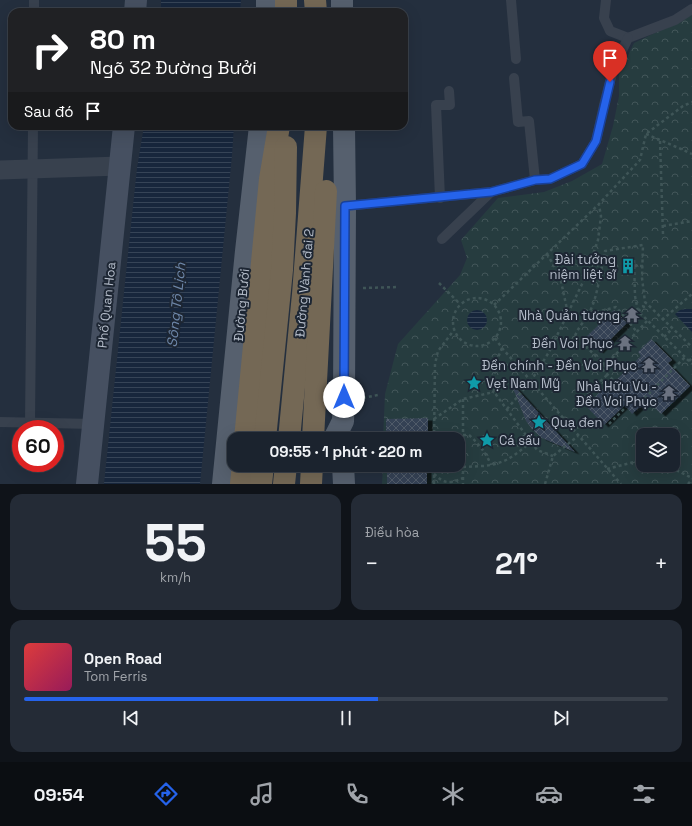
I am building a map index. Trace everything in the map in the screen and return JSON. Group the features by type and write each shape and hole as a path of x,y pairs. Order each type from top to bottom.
{"highway":[{"path":"247,432 270,179 277,130"},
{"name":"Đường Vành đai 2","path":"267,432 282,256 287,159 285,130"},
{"name":"Đường Vành đai 2","path":"290,432 303,294 316,130"},
{"path":"313,432 328,162 323,130"},
{"path":"241,484 242,472"},
{"path":"261,484 262,472"},
{"path":"284,484 285,472"},
{"path":"311,484 312,472"}],"main road":[{"name":"Phố Quan Hoa","path":"87,484 124,130"},
{"name":"Đường Bưởi","path":"223,484 260,130"},
{"path":"340,432 344,397 344,130"},
{"path":"311,484 317,472"},
{"path":"343,472 344,484"}],"street":[{"path":"0,170 120,166"}],"lane":[{"path":"512,0 516,59"},
{"path":"606,0 604,18 610,31 628,38 675,20 692,9"},
{"path":"345,206 491,192 535,180 550,179 582,164 596,141 613,70 628,38"},
{"path":"514,78 518,122 529,120 535,180"},
{"path":"440,198 436,105 450,105 449,91"},
{"path":"30,420 33,130"},
{"path":"442,238 491,192"},
{"path":"0,422 12,422"},
{"path":"64,424 94,424"}],"path":[{"path":"494,305 598,205 640,160 646,134 683,106 692,102"},
{"path":"646,134 692,154"},
{"path":"660,141 663,234"},
{"path":"508,409 531,381 549,352 584,280 598,240 601,216 598,205"},
{"path":"663,226 690,221 692,217"},
{"path":"605,365 575,336 578,329 588,318 605,251 643,245 642,278 646,303 662,320 692,347"},
{"path":"547,254 557,270 561,281 568,315"},
{"path":"634,260 635,296 638,311 692,364"},
{"path":"634,266 643,266"},
{"path":"439,283 460,304"},
{"path":"345,288 398,287"},
{"path":"662,320 692,294"},
{"path":"481,298 494,305 500,317 501,325 495,338 483,345 476,346 469,345 457,337 454,330 453,317 460,304 466,300 481,298"},
{"path":"638,311 644,307 643,306 646,303"},
{"path":"590,312 616,307 637,332"},
{"path":"647,321 602,369 638,405 685,357"},
{"path":"664,338 672,329"},
{"path":"434,432 435,364 438,351 454,330"},
{"path":"495,338 502,348 621,484"},
{"path":"502,348 495,366 494,392 537,450 553,456"},
{"path":"689,361 692,358"},
{"path":"583,398 608,374"},
{"path":"434,419 462,399 494,392"},
{"path":"462,399 463,432"},
{"path":"609,424 633,400"},
{"path":"465,435 469,435 478,443 486,454 491,465"},
{"path":"545,484 553,456 578,436"},
{"path":"465,467 500,463 531,442"},
{"path":"607,469 636,462"},
{"path":"463,472 463,484"},
{"path":"680,472 692,478 688,484"},
{"path":"434,474 443,483 449,484 463,477"},
{"path":"434,474 434,484"}],"green space":[{"path":"692,15 692,484 382,484 383,472 465,472 465,432 383,432 385,394 398,344 460,275 467,258 461,240 498,198 544,192 572,181 602,164 613,126 619,96 619,74 634,43"}],"water":[{"path":"161,0 241,0 240,8 161,8"},
{"name":"Sông Tô Lịch","path":"143,130 234,130 200,484 104,484 137,168"},
{"path":"692,309 692,332 675,314 680,310"},
{"path":"477,310 484,313 487,320 484,327 477,330 470,327 467,320 470,313"}],"building":[{"path":"614,310 627,323 599,351 585,338"},
{"path":"651,339 672,360 668,363 690,386 661,414 647,400 632,414 625,405 604,425 586,406 609,383 611,385 641,356 638,352"},
{"path":"513,385 575,452 542,438 533,430 526,421 512,386"},
{"path":"428,418 428,432 386,432 386,419"},
{"path":"387,472 427,472 427,484 387,484"}],"place":[{"name":"Đài tưởng niệm liệt sĩ","path":"628,266"},
{"name":"Nhà Quản tượng","path":"632,315"},
{"name":"Đền Voi Phục","path":"625,343"},
{"name":"Đền chính - Đền Voi Phục","path":"649,365"},
{"name":"Vẹt Nam Mỹ","path":"474,383"},
{"name":"Nhà Hữu Vu - Đền Voi Phục","path":"669,393"},
{"name":"Quạ đen","path":"539,422"},
{"name":"Cá sấu","path":"487,440"}],"route":[{"path":"344,397 345,206 491,192 535,180 550,179 582,164 596,141 610,82"}]}
